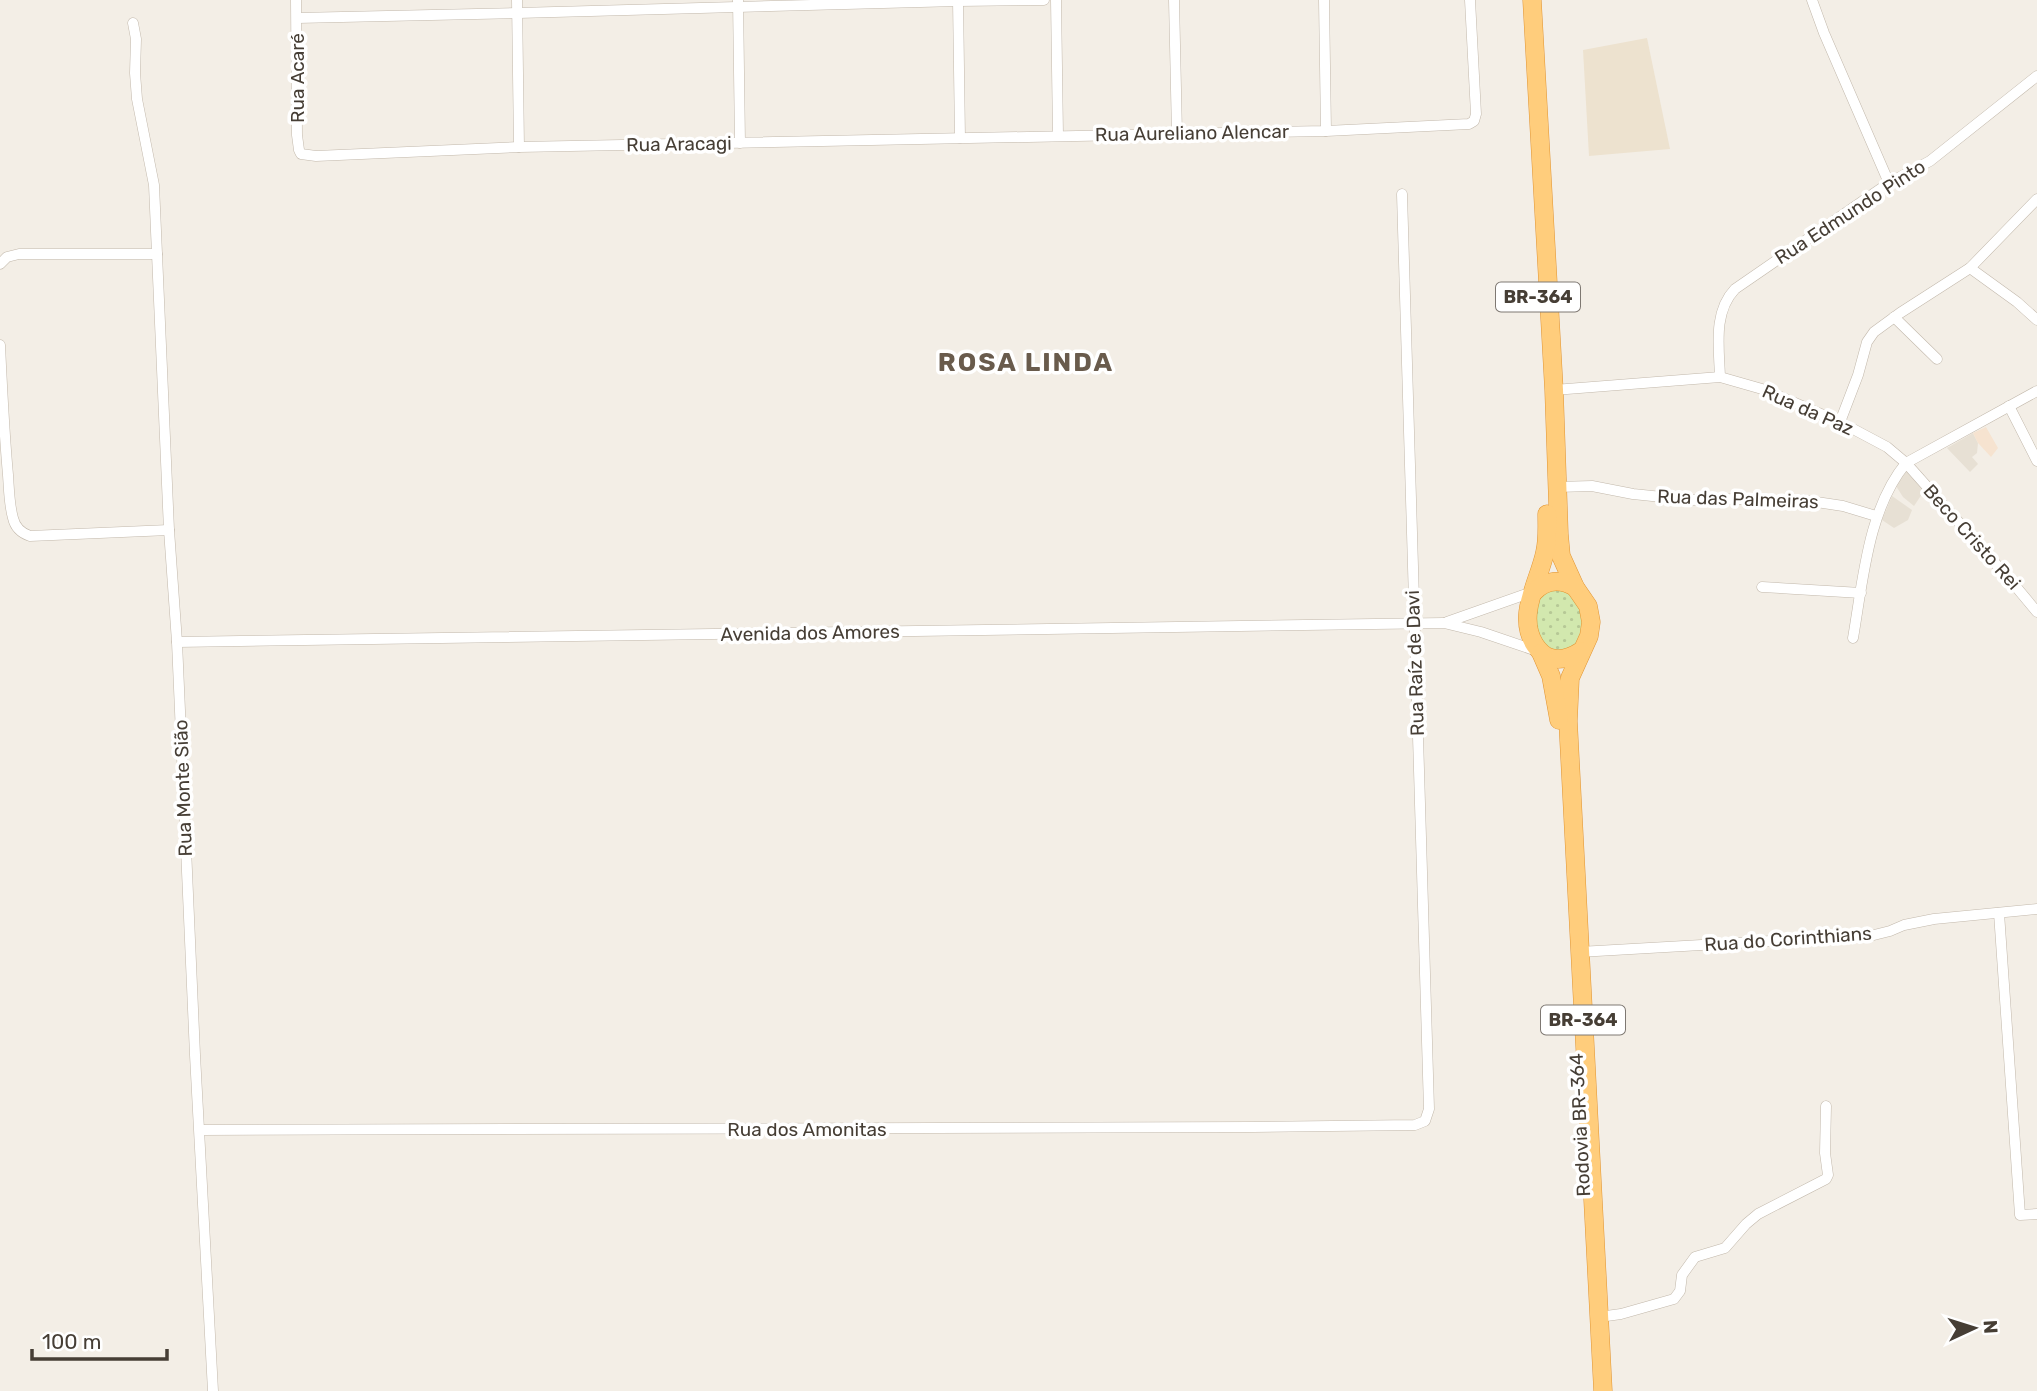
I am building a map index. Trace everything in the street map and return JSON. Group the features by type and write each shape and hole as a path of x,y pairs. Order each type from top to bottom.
{"highway":[{"name":"BR-364","path":"1523,0 1548,528 1546,549 1528,608 1528,629 1541,653"},
{"name":"BR-364","path":"1532,0 1561,556 1575,587 1588,606 1591,622 1589,636 1570,678 1568,721 1603,1391"},
{"path":"1534,592 1545,583 1556,581 1575,587"},
{"path":"1541,653 1553,659 1563,659 1581,651"},
{"name":"Rodovia BR-364","path":"1541,653 1557,698 1560,730 1594,1391"}],"street":[{"name":"Rua Acaré","path":"296,0 297,135 301,154"},
{"path":"517,0 519,148"},
{"path":"958,0 960,138"},
{"path":"297,18 738,4 1044,0"},
{"path":"1056,0 1058,135"},
{"path":"1174,0 1177,134"},
{"path":"1324,0 1326,131"},
{"name":"Rua Aureliano Alencar","path":"1058,135 1326,131 1469,124 1474,121 1476,114 1470,0"},
{"path":"1812,0 1889,183"},
{"path":"738,4 740,143"},
{"name":"Rua Monte Sião","path":"133,23 136,39 137,99 154,185 194,1041 214,1391"},
{"name":"Rua Edmundo Pinto","path":"1720,377 1720,316 1728,296 1760,270 1889,183 1930,161 2037,76"},
{"name":"Rua Aracagi","path":"301,154 316,156 519,148 1058,135"},
{"name":"Rua Raíz de Davi","path":"1402,194 1429,1109 1425,1121 1415,1125"},
{"path":"1840,422 1867,342 1877,329 1970,268 2037,199"},
{"path":"0,264 7,257 19,254 157,254"},
{"path":"1970,268 2037,320"},
{"path":"1894,317 1937,359"},
{"path":"0,345 4,433 12,517 19,530 30,536 169,530"},
{"name":"Rua da Paz","path":"1554,390 1720,377 1762,389 1840,422 1887,447 1906,463"},
{"path":"1853,638 1876,516 1893,481 1906,463 2037,391"},
{"path":"2009,406 2037,461"},
{"name":"Beco Cristo Rei","path":"1906,463 2037,612"},
{"name":"Rua das Palmeiras","path":"1557,487 1592,485 1633,494 1691,500 1803,500 1843,506 1876,516"},
{"path":"1762,587 1861,593"},
{"name":"Avenida dos Amores","path":"177,642 1444,623 1534,592"},
{"name":"Avenida dos Amores","path":"1444,623 1481,632 1541,653"},
{"name":"Rua do Corinthians","path":"1579,952 1863,936 1934,919 2037,909"},
{"path":"1999,913 2020,1215 2037,1214"},
{"path":"1600,1317 1674,1299 1680,1291 1683,1272 1696,1257 1725,1248 1758,1214 1826,1179 1826,1106"},
{"name":"Rua dos Amonitas","path":"200,1130 1415,1125"}],"shaded area":[{"path":"1647,38 1670,149 1589,156 1583,50"},
{"path":"1986,427 1998,448 1991,457 1973,433"},
{"path":"1973,433 1978,443 1977,453 1972,457 1978,464 1970,472 1947,448"},
{"path":"1906,471 1924,491 1914,506 1903,497 1896,486"},
{"path":"1892,496 1912,510 1908,520 1894,528 1882,520"}],"green space":[{"path":"1560,586 1577,596 1584,628 1576,645 1556,653 1541,645 1531,604 1537,593"}],"district":[{"name":"ROSA LINDA","path":"1026,362"}]}
